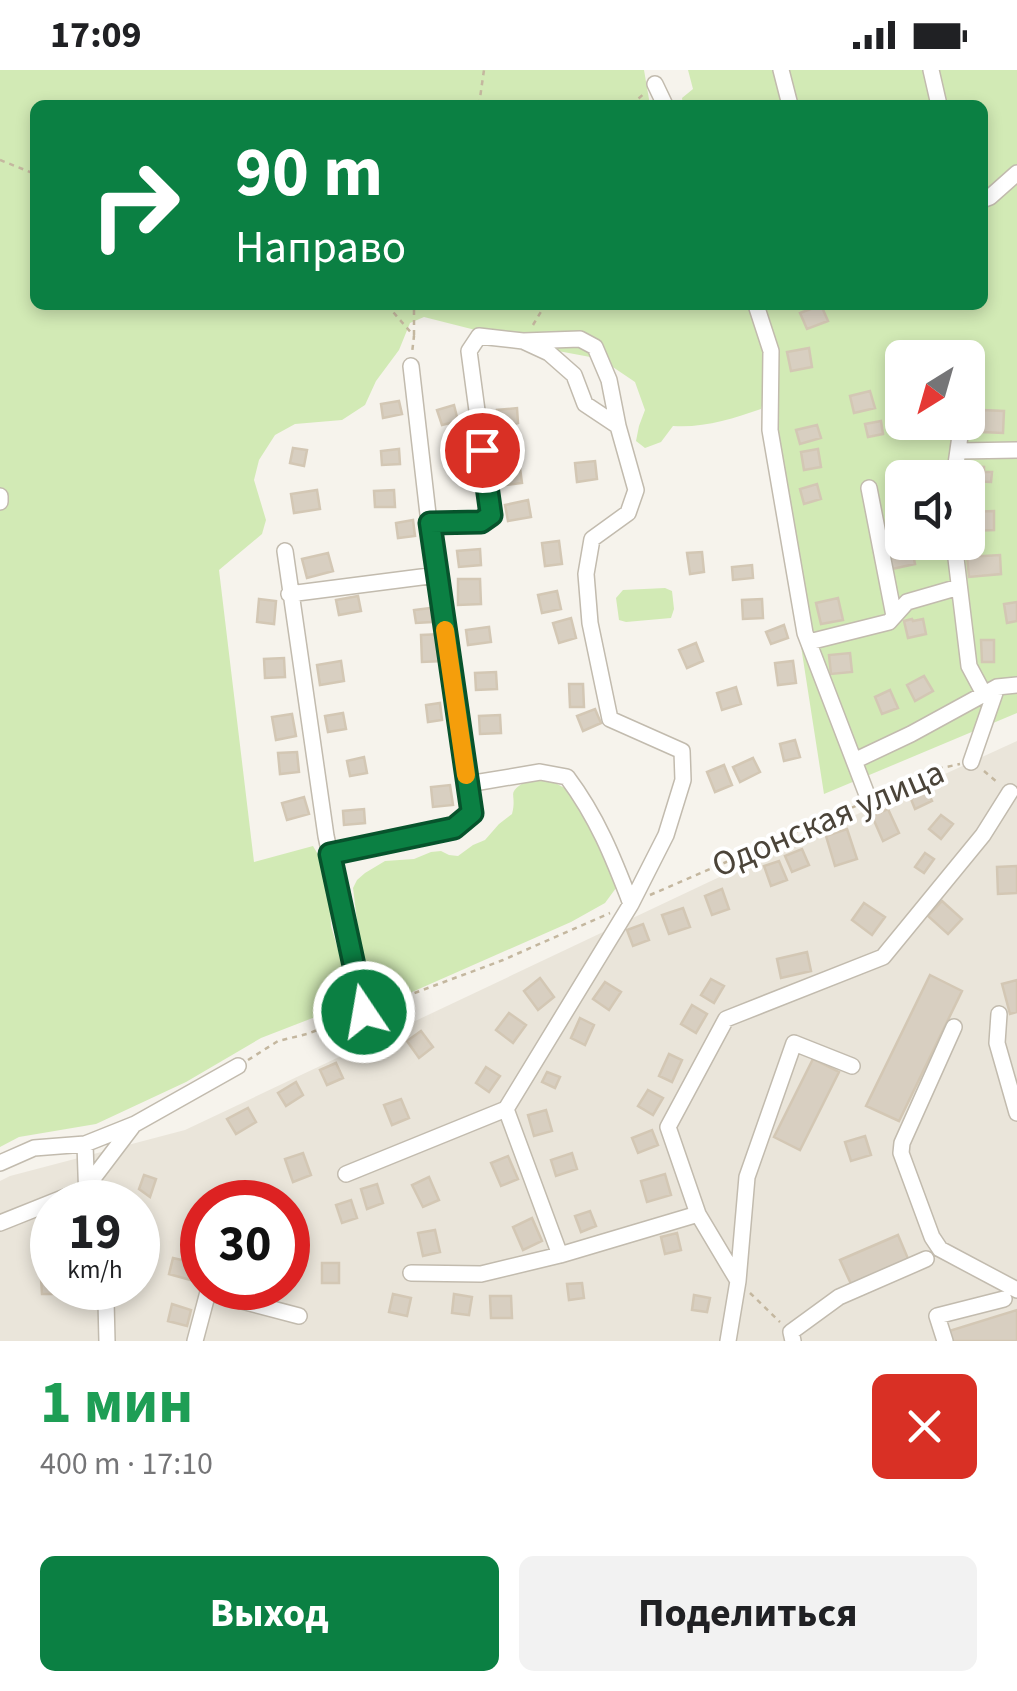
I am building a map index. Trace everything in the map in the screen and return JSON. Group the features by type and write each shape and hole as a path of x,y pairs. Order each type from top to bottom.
{"street":[{"path":"781,70 789,100"},
{"path":"931,70 939,100"},
{"path":"655,84 663,100"},
{"path":"988,198 1017,173"},
{"path":"758,310 771,351 770,430 806,633 869,800"},
{"path":"346,1174 506,1109 631,904 666,835 683,780 682,751 610,719 590,623 586,574 592,539 628,513 636,490 608,380 595,347 580,339 523,341 478,336 469,350 491,515 481,522 430,523"},
{"path":"523,341 548,353 574,375 586,404 618,426"},
{"path":"330,854 454,828 472,813 410,366"},
{"path":"957,460 960,440"},
{"path":"959,451 1017,450"},
{"path":"868,488 894,616"},
{"path":"284,551 330,854 364,1012"},
{"path":"956,560 969,666 991,690"},
{"path":"290,594 437,575"},
{"path":"809,642 889,622 907,602 959,588"},
{"path":"854,761 991,690 1017,684"},
{"path":"971,762 991,690"},
{"path":"468,784 540,772 567,777 589,805 631,904"},
{"path":"738,1281 698,1214 668,1126 726,1019 884,957 983,835 1010,792"},
{"path":"999,1014 998,1042 1017,1114"},
{"path":"954,1027 901,1153 940,1249 1011,1295"},
{"path":"728,1341 738,1281 747,1176 794,1043 852,1066"},
{"path":"0,1162 34,1148 85,1144 135,1124 238,1066"},
{"path":"506,1109 560,1255"},
{"path":"97,1180 135,1124"},
{"path":"85,1144 86,1180"},
{"path":"0,1224 30,1214"},
{"path":"411,1273 480,1274 698,1214"},
{"path":"792,1337 838,1298 926,1259"},
{"path":"195,1341 208,1292 299,1316"},
{"path":"945,1341 937,1316 1011,1295"},
{"path":"106,1310 107,1341"}],"path":[{"path":"480,100 484,70"},
{"path":"637,100 655,84"},
{"path":"0,160 30,172"},
{"path":"391,310 414,336"},
{"path":"410,366 414,310"},
{"path":"523,341 541,310"},
{"name":"Одонская улица","path":"238,1066 278,1041 503,960 937,768 971,762 1010,792"},
{"path":"738,1281 792,1337"}],"shaded area":[{"path":"1017,741 1017,1341 0,1341 0,1181 185,1130"}],"green space":[{"path":"0,70 644,70 649,100 30,100 30,310 988,310 988,100 682,98 693,89 688,70 1017,70 1017,713 824,794 763,402 761,409 729,419 673,426 661,442 645,448 636,441 645,410 635,382 601,359 424,317 410,323 399,350 376,381 365,405 342,420 295,424 275,435 259,460 254,480 266,520 262,534 219,570 254,862 313,846 326,868 331,926 350,990 348,999 341,1007 261,1038 186,1082 96,1124 19,1137 0,1147"},
{"path":"623,590 672,591 671,618 619,620 616,598"},
{"path":"531,778 546,778 570,791 616,876 616,888 605,903 571,922 403,996 379,992 368,974 361,944 353,888 357,880 385,861 414,859 441,851 458,856 485,840 512,814 514,791"}],"building":[{"path":"823,310 828,321 807,329 800,313"},
{"path":"809,348 812,367 791,371 787,352"},
{"path":"870,391 875,408 854,413 850,396"},
{"path":"399,401 402,414 383,418 381,404"},
{"path":"454,405 458,421 442,425 437,410"},
{"path":"517,408 518,423 498,429 497,410"},
{"path":"985,410 1004,411 1003,433 985,432"},
{"path":"881,421 883,434 868,437 865,424"},
{"path":"817,425 821,438 800,444 796,430"},
{"path":"465,447 467,459 445,462 443,450"},
{"path":"293,448 307,450 304,466 290,463"},
{"path":"399,449 400,464 382,465 381,451"},
{"path":"818,449 821,467 804,470 801,452"},
{"path":"519,461 522,483 498,486 495,464"},
{"path":"595,461 597,479 577,482 575,463"},
{"path":"985,472 992,472 991,482 985,482"},
{"path":"817,484 821,499 804,504 800,489"},
{"path":"317,490 320,509 294,513 291,494"},
{"path":"394,490 395,507 375,507 374,491"},
{"path":"528,500 531,517 508,521 505,505"},
{"path":"985,511 994,511 994,530 985,530"},
{"path":"413,520 415,536 398,538 396,523"},
{"path":"559,541 562,564 545,566 542,543"},
{"path":"480,549 481,565 459,567 457,551"},
{"path":"702,552 704,572 690,574 687,553"},
{"path":"328,553 333,571 307,578 302,559"},
{"path":"1000,555 1001,574 969,577 967,560 985,560 985,556"},
{"path":"890,560 914,560 915,564 892,569"},
{"path":"752,565 753,578 733,580 732,567"},
{"path":"458,579 480,579 481,604 458,605"},
{"path":"557,591 561,609 542,613 538,595"},
{"path":"358,596 361,611 339,615 336,600"},
{"path":"838,598 843,620 821,624 816,603"},
{"path":"259,599 276,601 274,624 257,622"},
{"path":"762,599 763,618 743,619 742,600"},
{"path":"1017,602 1017,621 1007,623 1004,604"},
{"path":"431,608 432,622 416,623 414,610"},
{"path":"571,618 576,638 559,643 553,623"},
{"path":"923,619 926,634 908,638 904,621"},
{"path":"784,625 788,638 771,644 766,632"},
{"path":"489,627 491,642 468,645 466,630"},
{"path":"442,634 443,661 422,662 421,635"},
{"path":"981,640 994,640 994,662 982,662"},
{"path":"696,643 703,661 687,668 679,650"},
{"path":"850,653 852,672 831,674 829,655"},
{"path":"284,658 285,677 265,678 264,659"},
{"path":"341,661 344,681 320,685 317,665"},
{"path":"793,661 796,683 778,685 775,663"},
{"path":"496,672 497,689 476,690 475,673"},
{"path":"924,676 933,691 915,701 907,685"},
{"path":"569,684 583,684 584,707 570,707"},
{"path":"736,687 741,704 722,710 717,693"},
{"path":"890,690 898,708 882,714 875,697"},
{"path":"440,703 442,720 428,722 426,705"},
{"path":"595,709 601,723 583,731 577,716"},
{"path":"343,713 346,729 328,732 325,716"},
{"path":"292,714 296,736 276,740 272,717"},
{"path":"500,715 501,733 480,734 479,716"},
{"path":"795,740 800,757 784,761 780,744"},
{"path":"297,752 299,772 280,774 278,753"},
{"path":"364,757 367,773 350,776 347,761"},
{"path":"753,758 760,772 740,782 733,767"},
{"path":"724,765 732,785 715,792 707,772"},
{"path":"450,785 453,805 433,807 431,787"},
{"path":"925,786 932,801 915,809 909,794"},
{"path":"304,797 309,814 287,820 282,803"},
{"path":"364,809 365,823 344,825 343,811"},
{"path":"888,809 899,833 883,841 872,816"},
{"path":"941,815 953,824 941,839 929,829"},
{"path":"847,829 857,859 835,866 826,836"},
{"path":"802,849 809,865 792,872 785,856"},
{"path":"925,853 934,859 924,873 915,867"},
{"path":"779,861 787,880 771,886 764,866"},
{"path":"1017,866 1017,893 998,894 997,867"},
{"path":"722,889 729,909 712,915 705,896"},
{"path":"942,901 962,919 948,934 928,916"},
{"path":"864,903 885,917 872,935 852,920"},
{"path":"683,908 690,927 669,934 662,915"},
{"path":"643,924 649,940 633,946 627,930"},
{"path":"807,952 811,971 781,978 777,959"},
{"path":"930,975 962,991 899,1121 866,1106"},
{"path":"540,978 554,997 538,1010 524,991"},
{"path":"711,979 724,986 714,1003 701,995"},
{"path":"1017,980 1017,1012 1010,1014 1002,984"},
{"path":"605,982 621,992 609,1010 593,999"},
{"path":"692,1005 707,1014 696,1033 681,1024"},
{"path":"509,1013 526,1025 513,1043 496,1030"},
{"path":"580,1018 594,1025 585,1045 571,1038"},
{"path":"421,1031 433,1047 419,1058 407,1041"},
{"path":"669,1054 682,1060 672,1082 659,1076"},
{"path":"813,1059 839,1072 800,1150 774,1137"},
{"path":"336,1063 343,1078 327,1085 320,1070"},
{"path":"486,1067 500,1076 489,1092 476,1083"},
{"path":"547,1072 560,1077 555,1088 542,1082"},
{"path":"296,1082 303,1095 286,1106 278,1093"},
{"path":"648,1090 663,1098 653,1115 638,1106"},
{"path":"401,1099 409,1118 392,1125 384,1105"},
{"path":"248,1108 256,1122 236,1134 227,1119"},
{"path":"546,1110 552,1131 534,1136 528,1115"},
{"path":"652,1130 658,1145 638,1153 632,1138"},
{"path":"865,1136 871,1155 851,1161 845,1142"},
{"path":"303,1153 311,1175 292,1180 285,1159"},
{"path":"572,1153 577,1169 556,1176 551,1160"},
{"path":"508,1156 518,1179 501,1186 491,1163"},
{"path":"665,1174 671,1195 647,1202 641,1181"},
{"path":"429,1177 439,1200 423,1207 412,1185"},
{"path":"377,1184 383,1203 367,1209 361,1189"},
{"path":"351,1200 357,1218 342,1223 336,1205"},
{"path":"590,1211 596,1226 581,1232 575,1216"},
{"path":"532,1218 542,1241 523,1250 513,1227"},
{"path":"435,1230 440,1252 423,1256 418,1233"},
{"path":"677,1233 681,1250 665,1254 661,1237"},
{"path":"898,1235 909,1261 852,1286 840,1260"},
{"path":"173,1258 180,1260 180,1277 169,1274"},
{"path":"322,1263 339,1263 339,1283 322,1283"},
{"path":"582,1283 584,1298 569,1300 567,1284"},
{"path":"393,1294 411,1298 407,1316 389,1312"},
{"path":"454,1294 472,1297 469,1315 452,1313"},
{"path":"694,1295 710,1298 707,1312 692,1310"},
{"path":"490,1296 511,1296 512,1318 491,1318"},
{"path":"172,1304 180,1310 191,1310 187,1326 168,1321"},
{"path":"1017,1310 1017,1341 952,1341 949,1331"}],"slow traffic":[{"path":"445,630 466,775"}],"route":[{"path":"364,1012 330,854 454,828 472,813 430,523 481,522 491,515 482,450"}]}
